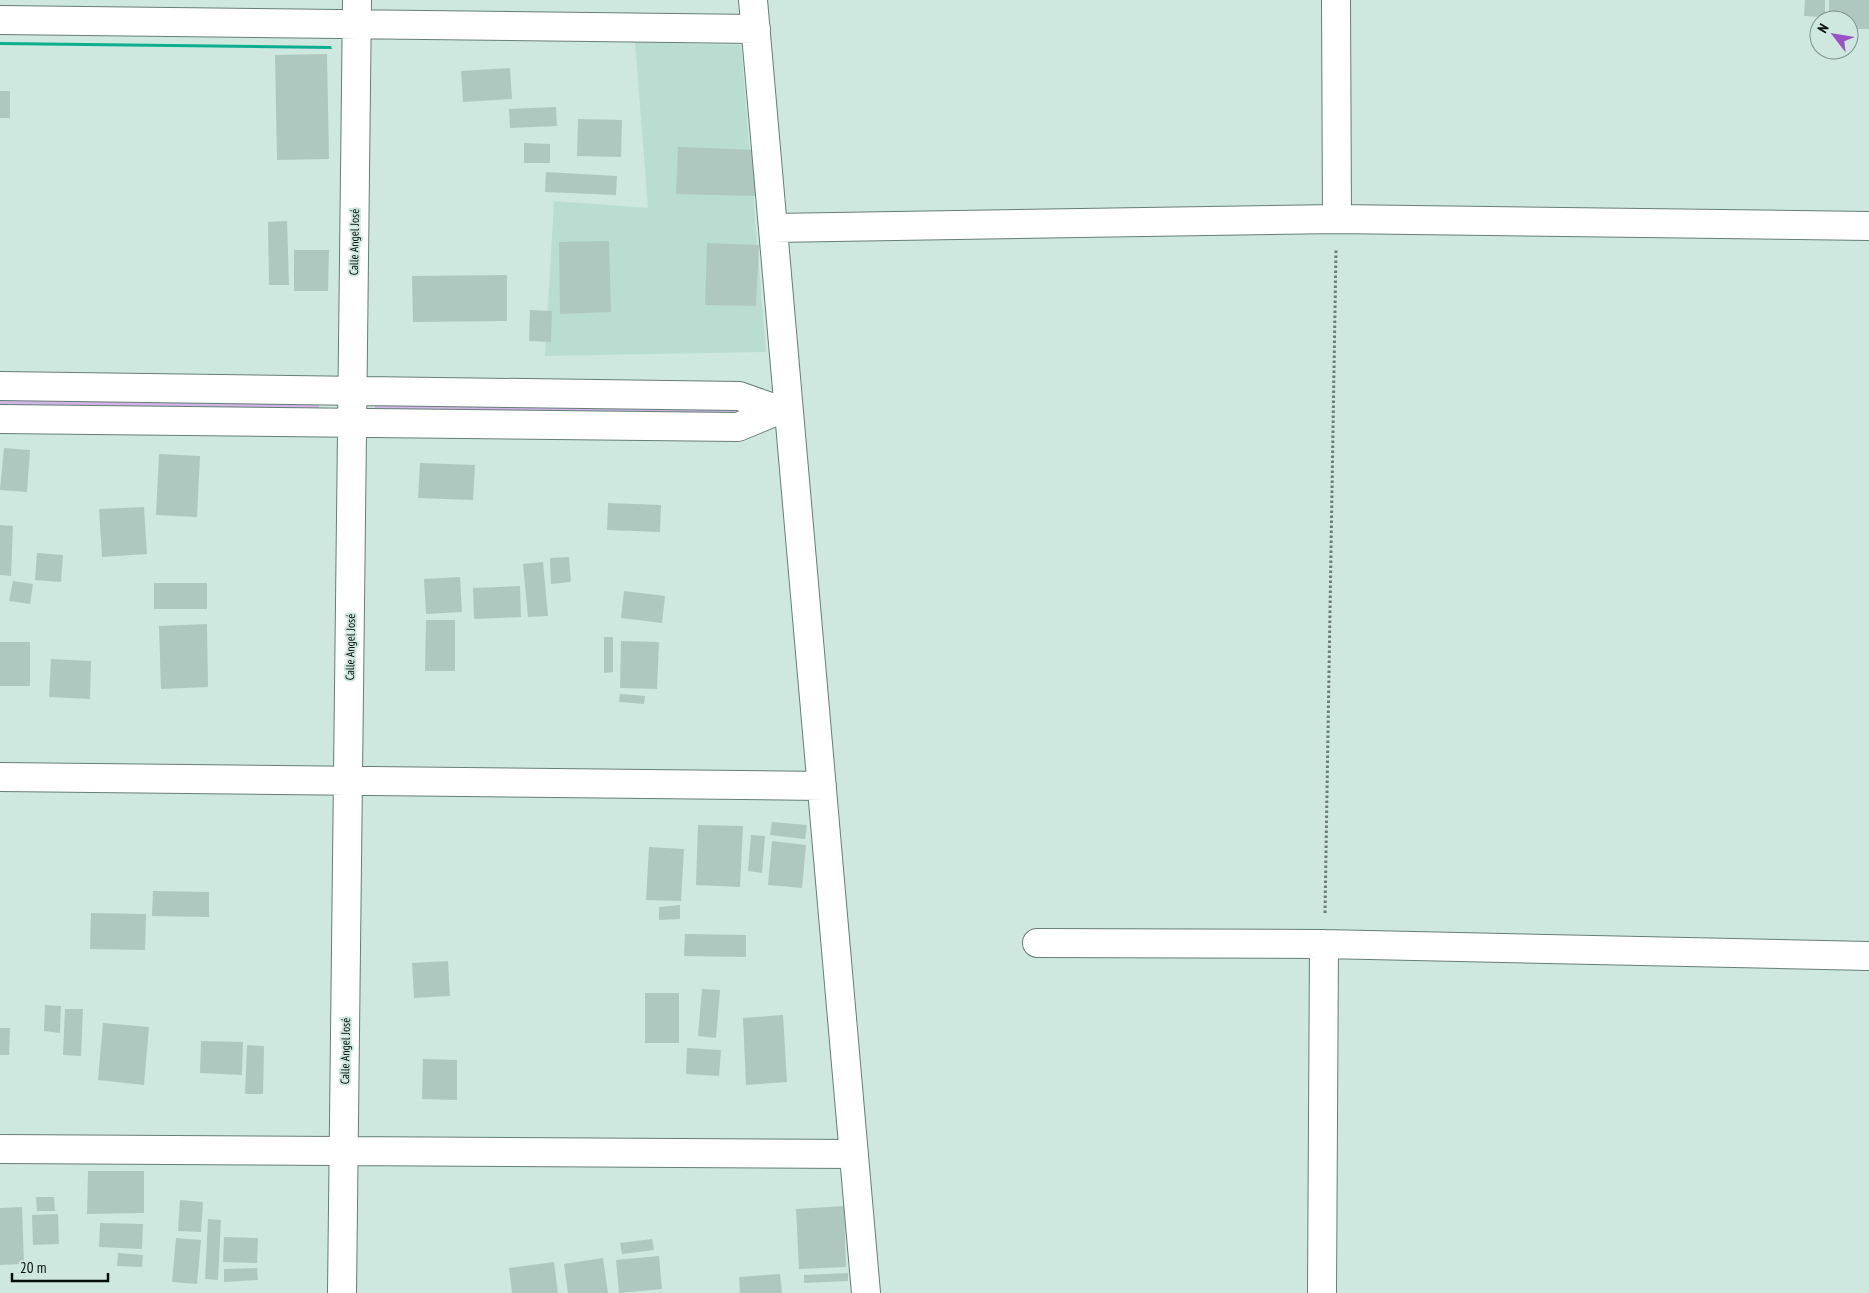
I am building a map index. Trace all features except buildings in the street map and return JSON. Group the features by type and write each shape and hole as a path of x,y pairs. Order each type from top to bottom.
{"street":[{"path":"753,0 773,228 784,410 822,786 866,1293"},
{"path":"1336,0 1337,219"},
{"path":"0,20 357,12 756,29"},
{"name":"Calle Angel José","path":"342,1293 357,12"},
{"path":"773,228 1337,219 1869,226"},
{"path":"0,386 739,396 784,410"},
{"path":"0,419 738,427 784,410"},
{"path":"0,777 822,786"},
{"path":"1037,943 1324,944 1869,956"},
{"path":"1322,1293 1324,944"},
{"path":"0,1149 854,1154"}],"path":[{"path":"1324,944 1337,219"}],"shaded area":[{"path":"0,42 331,46 332,49 0,45"},
{"path":"635,42 741,45 766,352 545,356 554,201 648,208"},
{"path":"0,399 318,403 319,408 0,406"},
{"path":"375,404 741,407 742,414 375,410"}]}
